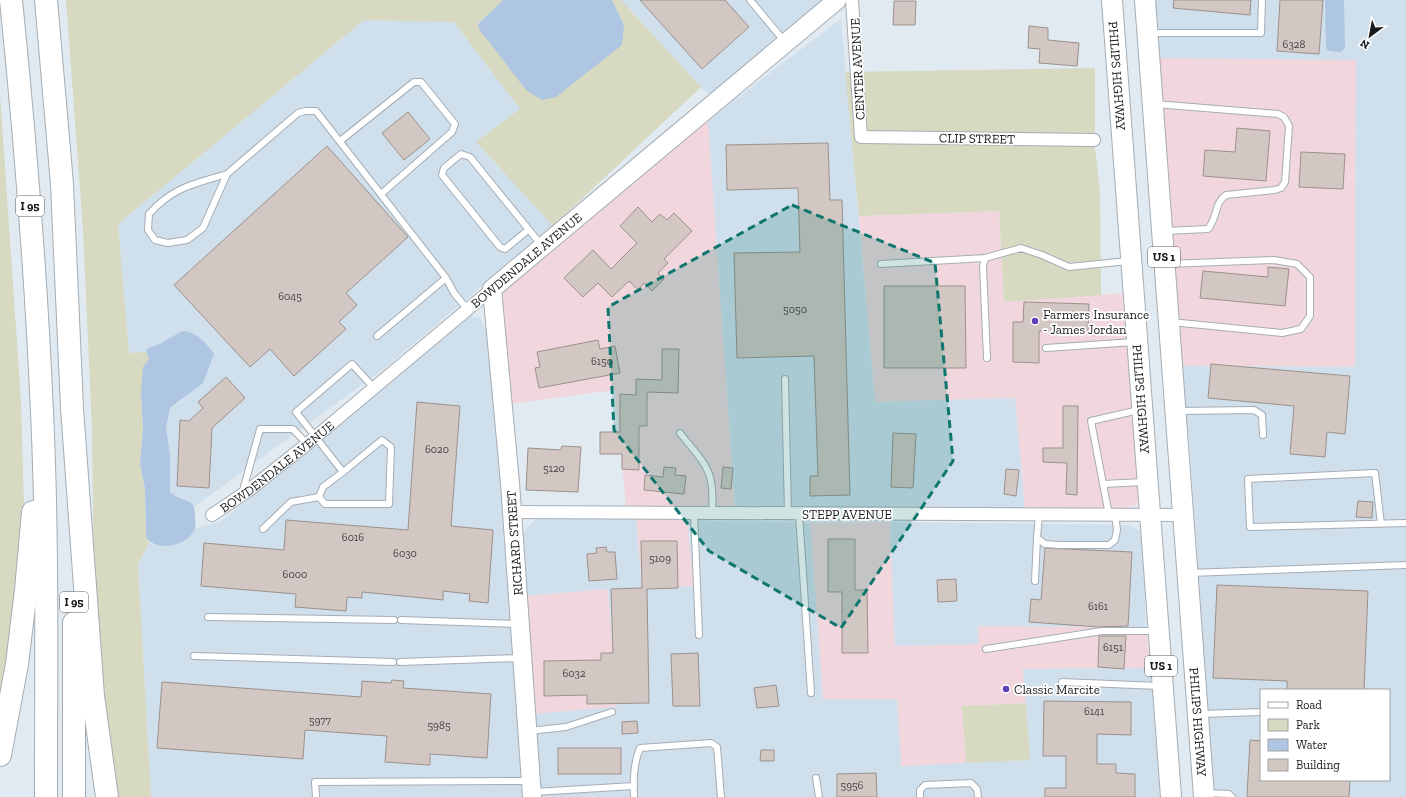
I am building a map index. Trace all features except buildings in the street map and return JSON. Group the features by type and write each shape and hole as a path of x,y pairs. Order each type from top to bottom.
{"highway":[{"name":"I 95","path":"11,0 28,167 42,412 47,586 46,797"},
{"name":"I 95","path":"46,0 62,184 72,408 74,797"},
{"path":"72,408 93,696 107,797"},
{"path":"0,755 22,627 42,412"}],"main road":[{"name":"PHILIPS HIGHWAY","path":"1112,0 1171,797"},
{"name":"PHILIPS HIGHWAY","path":"1145,0 1204,795"},
{"path":"1137,334 1169,322"},
{"path":"1154,575 1188,573"}],"street":[{"name":"BOWDENDALE AVENUE","path":"212,515 242,495 311,441 837,0"},
{"name":"CENTER AVENUE","path":"852,0 860,137"},
{"name":"CLIP STREET","path":"860,137 1094,140"},
{"name":"RICHARD STREET","path":"492,289 509,475 521,658 532,790"},
{"name":"STEPP AVENUE","path":"511,512 1183,515"}],"lane":[{"path":"750,0 786,43"},
{"path":"1148,33 1261,33 1262,0"},
{"path":"340,141 414,82 422,82 455,124 452,132 381,194"},
{"path":"1153,103 1278,114 1284,117 1289,126 1285,182 1281,188 1275,190 1226,195 1221,198 1214,221 1208,229 1162,231"},
{"path":"227,174 203,228 187,240 168,243 155,240 148,230 149,214 160,201 182,187 227,174 298,113 305,111 316,111 446,278 454,293 468,310"},
{"path":"528,230 505,248 500,247 442,175 444,168 461,154 470,157 543,247"},
{"path":"882,264 985,258 1020,248 1042,255 1069,267 1131,260"},
{"path":"985,258 983,266 987,358"},
{"path":"1165,264 1274,260 1297,264 1310,277 1310,316 1301,329 1282,333 1169,322"},
{"path":"377,336 446,278"},
{"path":"1046,348 1137,334"},
{"path":"311,441 296,412 352,364 374,388"},
{"path":"785,379 793,514 811,693"},
{"path":"1037,538 1045,544 1109,545 1115,540 1117,530 1103,484 1091,420 1143,409"},
{"path":"1176,411 1254,410 1262,415 1263,435"},
{"path":"242,495 260,429 294,429 311,441 343,472"},
{"path":"680,433 711,474 714,491 712,513"},
{"path":"382,440 391,446 389,504 325,504 320,497 323,487 382,440"},
{"path":"1381,524 1375,473 1248,479 1250,527 1381,524 1406,523"},
{"path":"1103,484 1148,481"},
{"path":"263,530 291,502 320,497"},
{"path":"694,513 699,634"},
{"path":"1035,582 1039,515"},
{"path":"1188,573 1406,565"},
{"path":"208,617 397,620 519,624"},
{"path":"986,649 1102,632 1159,631"},
{"path":"194,656 397,662 521,658"},
{"path":"1062,682 1163,686"},
{"path":"527,731 566,727 612,712"},
{"path":"1198,714 1260,712"},
{"path":"634,797 634,786 640,748 711,743 717,747 721,797"},
{"path":"816,778 819,797"},
{"path":"316,797 315,782 532,790 634,786"},
{"path":"920,797 920,790 925,785 971,783 977,789 978,797"},
{"path":"1204,795 1229,794 1232,797"}],"highlighted area":[{"path":"792,205 935,263 953,461 841,628 709,551 614,430 608,307"}],"shaded area":[{"path":"621,0 829,0 713,97 701,87"},
{"path":"1154,0 1406,0 1406,797 1214,797 1191,463 1182,366 1355,367 1356,60 1157,58"},
{"path":"841,19 875,402 1015,398 1025,510 735,506 708,120"},
{"path":"364,20 454,22 520,109 476,142 553,226 385,368 194,507 187,499 173,495 170,492 170,455 166,428 170,408 183,400 182,331 160,344 148,348 146,352 129,353 118,224"},
{"path":"1157,58 1356,59 1355,367 1182,366"},
{"path":"708,120 735,506 626,507 615,390 509,404 500,304 503,292 510,283"},
{"path":"999,211 1004,302 1126,293 1140,493 1136,505 1122,509 1025,510 1015,398 875,402 859,216"},
{"path":"471,316 480,318 489,335 524,797 151,797 138,564 149,543 155,545 192,535 196,528 220,522"},
{"path":"535,519 636,519 642,589 694,586 687,520 810,523 823,699 897,699 901,766 1030,760 1023,669 1151,668 1160,797 539,797 533,714 617,707 608,589 523,596 521,535"},
{"path":"636,519 687,520 694,586 642,589"},
{"path":"890,522 895,646 978,644 978,626 1146,627 1151,668 1023,669 1026,703 962,706 966,763 901,767 897,699 823,699 810,523"},
{"path":"890,522 1129,525 1142,532 1146,627 978,626 978,644 895,646"},
{"path":"608,589 617,708 533,714 523,596"}],"green space":[{"path":"66,0 503,0 478,24 624,25 612,0 621,0 701,87 553,226 476,142 520,109 454,22 364,20 118,224 129,353 146,352 149,359 141,392 143,428 140,464 145,489 146,537 149,543 138,564 151,797 113,797 94,592 92,430 83,230"},
{"path":"1095,68 1095,148 1100,193 1101,295 1004,302 999,211 859,216 845,72"},
{"path":"0,94 21,401 24,508 0,729"},
{"path":"1026,703 1030,760 966,763 962,706"}],"water":[{"path":"503,0 612,0 624,25 622,45 556,97 542,100 526,90 479,29 478,24"},
{"path":"1325,0 1344,0 1345,48 1341,52 1329,51 1326,48"},
{"path":"182,331 192,333 204,342 214,354 203,383 170,408 166,428 170,455 170,492 193,505 195,511 195,529 186,540 164,546 156,545 150,542 146,537 145,489 140,464 143,428 141,392 143,367 149,359 146,352 148,348 160,344"}],"place":[{"name":"Farmers Insurance - James Jordan","path":"1035,321"},
{"name":"Classic Marcite","path":"1006,689"}]}
